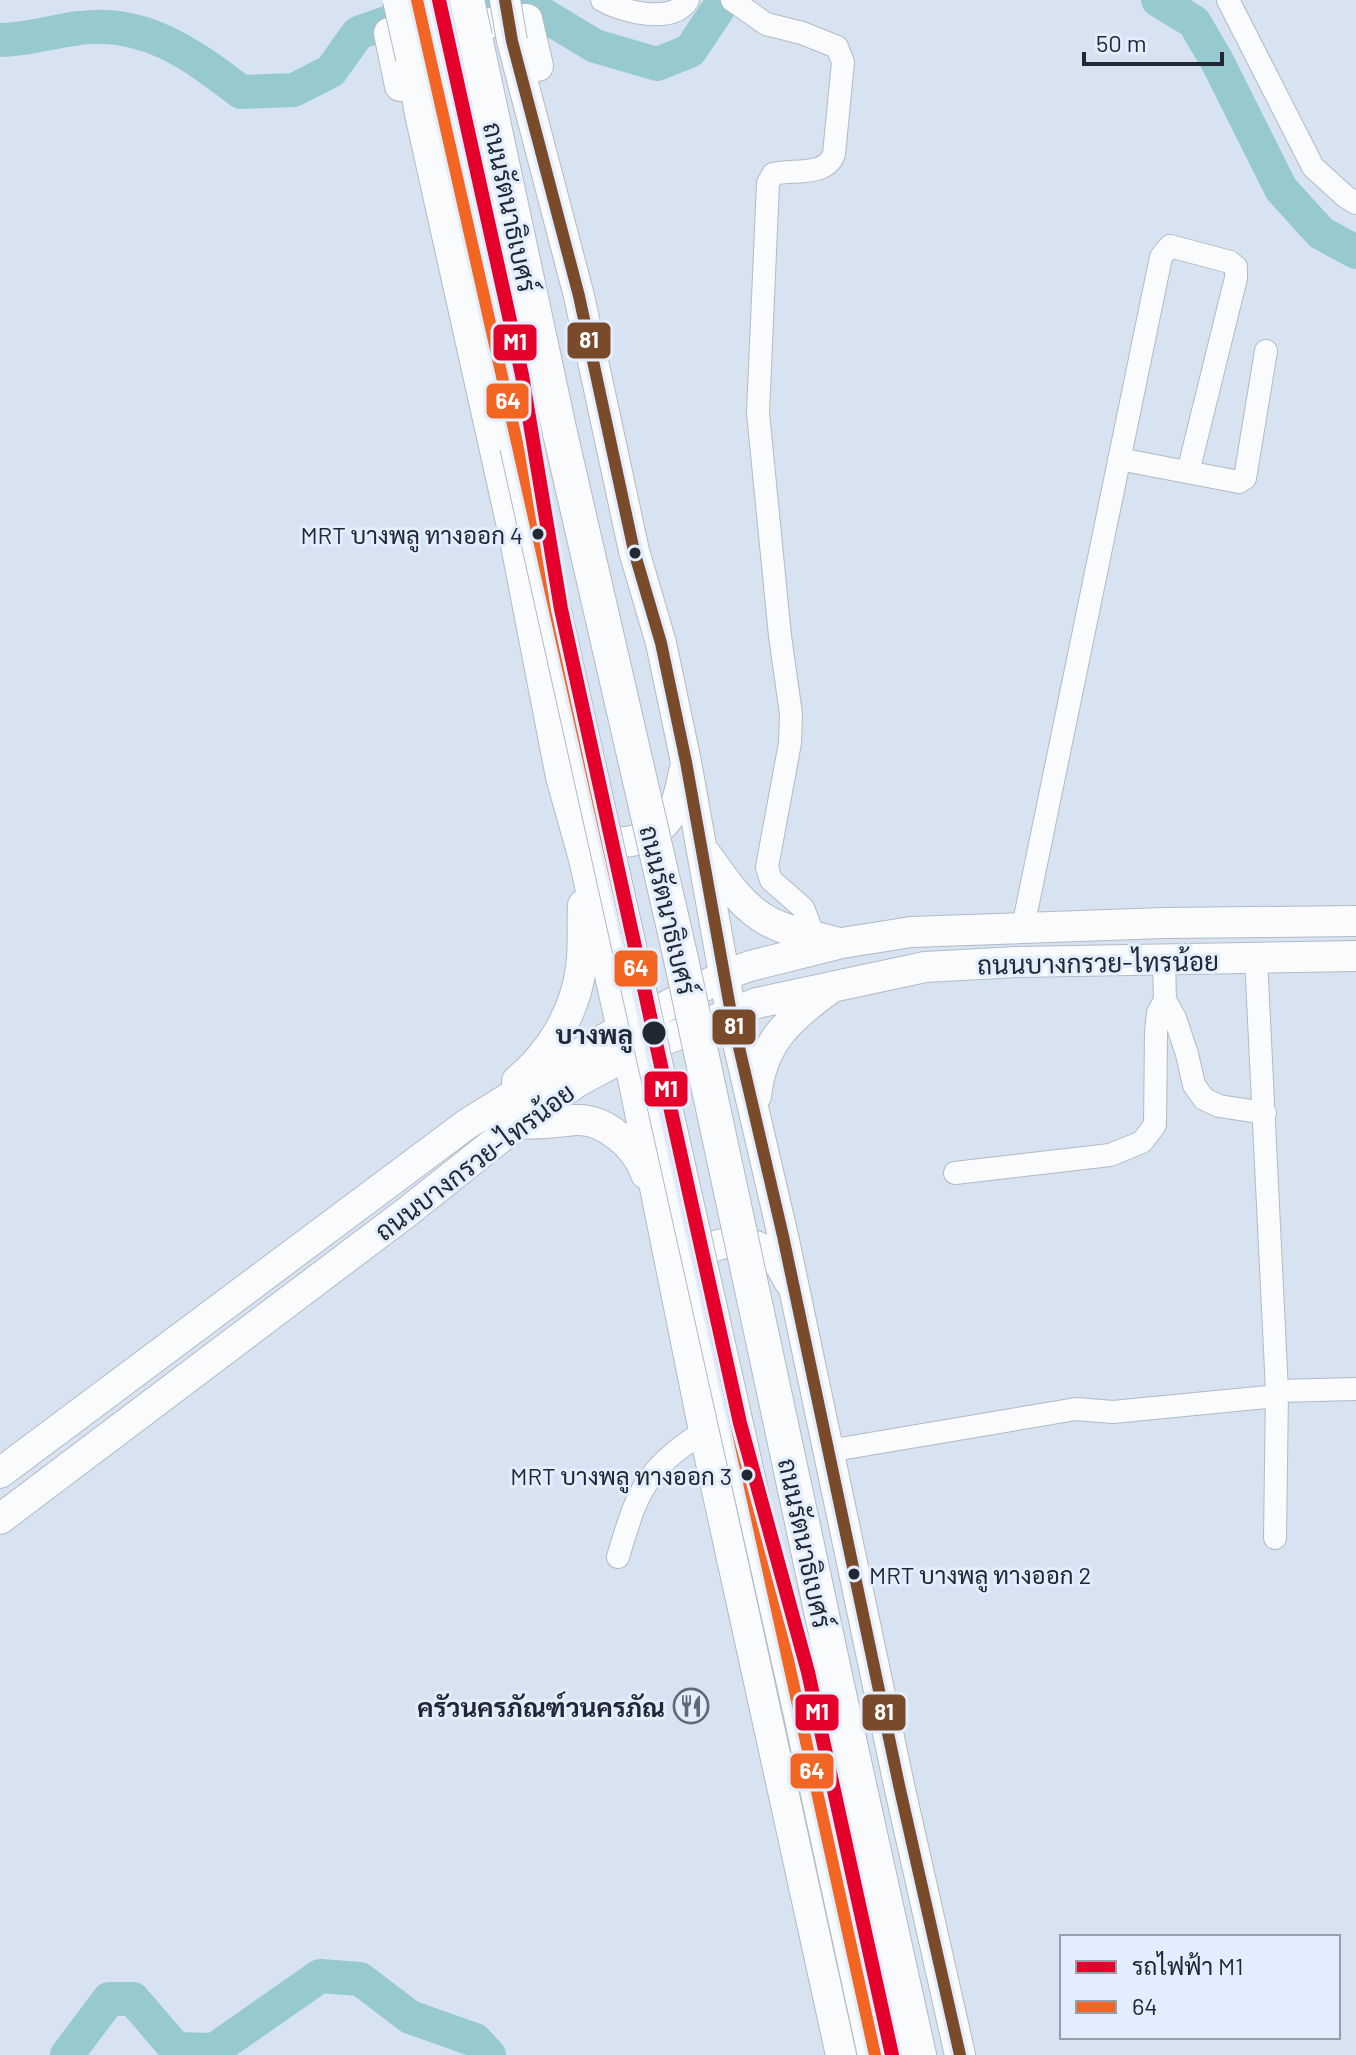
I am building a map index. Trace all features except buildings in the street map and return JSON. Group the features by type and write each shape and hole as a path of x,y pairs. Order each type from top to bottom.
{"main road":[{"name":"ถนนรัตนาธิเบศร์","path":"398,0 419,53 517,446 875,2055"},
{"name":"ถนนรัตนาธิเบศร์","path":"417,0 420,114 515,540 567,799 584,859 668,1245 704,1431 841,2055"},
{"name":"ถนนรัตนาธิเบศร์","path":"467,0 560,433 681,959 919,2055"},
{"name":"ถนนรัตนาธิเบศร์","path":"505,0 512,41 589,342 634,551 661,643 686,762 731,1013 960,2055"},
{"path":"476,365 457,357 389,33 527,19 597,322 589,342"},
{"path":"567,799 575,821 591,835 614,843 626,843 653,834 668,819 678,797 686,762"},
{"path":"701,848 742,902 768,921 818,945 820,990 775,1038 763,1059 754,1111"},
{"path":"467,1124 532,1069 554,1040 571,1008 581,968 584,859"},
{"name":"ถนนบางกรวย-ไทรน้อย","path":"0,1519 407,1212 624,1043 725,975 818,945 911,932 1356,921"},
{"name":"ถนนบางกรวย-ไทรน้อย","path":"0,1473 467,1124 624,1043 757,1003 925,967 1016,962 1356,956"},
{"path":"519,1123 539,1125 578,1119 599,1124 626,1141 644,1169 668,1245"},
{"path":"682,1318 683,1281 690,1264 708,1249 723,1243 743,1242 757,1246 775,1258 790,1282 796,1303"}],"street":[{"path":"602,0 615,7 660,15 684,6 688,0"},
{"path":"735,2 766,24 827,41 837,47 843,62 831,165 823,169 788,170 773,174 768,183 759,365 758,413 780,636 791,714 790,743 767,867 771,880 803,908 818,945"},
{"path":"1231,2 1313,167 1356,203"},
{"path":"1023,927 1161,257 1170,246 1230,262 1236,267 1236,278 1188,472"},
{"path":"1119,459 1239,482 1245,478 1266,351"},
{"path":"1256,958 1277,1394 1275,1538"},
{"path":"1164,960 1165,1000 1175,1018 1194,1085 1204,1099 1219,1106 1265,1113"},
{"path":"955,1173 1110,1155 1142,1142 1155,1125 1156,1032 1158,1013 1165,1000"},
{"path":"828,1451 1076,1409 1113,1412 1277,1394 1356,1389"},
{"path":"618,1557 635,1499 659,1465 704,1431"}],"waterway":[{"path":"0,40 80,28 125,29 186,53 241,92 294,90 331,71 358,33 452,0 537,11 595,46 657,64 690,51 724,0"},
{"path":"1158,0 1194,22 1281,189 1321,233 1356,252"},
{"path":"67,2055 109,1999 133,1999 176,2049 214,2050 320,1976 360,1979 410,2017 475,2040 489,2055"}],"metro line":[{"name":"M1","path":"439,0 522,375 561,609 654,1034 740,1423 808,1672 892,2055"}],"transit line":[{"name":"64","path":"417,0 637,974 875,2055"},
{"name":"81","path":"505,0 512,41 579,296 634,551 661,643 686,762 731,1013 783,1236 899,1785 960,2055"}],"place":[{"name":"MRT บางพลู ทางออก 4","path":"538,534"},
{"name":"บางพลู","path":"654,1033"},
{"name":"MRT บางพลู ทางออก 3","path":"747,1475"},
{"name":"MRT บางพลู ทางออก 2","path":"854,1574"},
{"name":"ครัวนครภัณฑ์วนครภัณ","path":"691,1706"}]}
